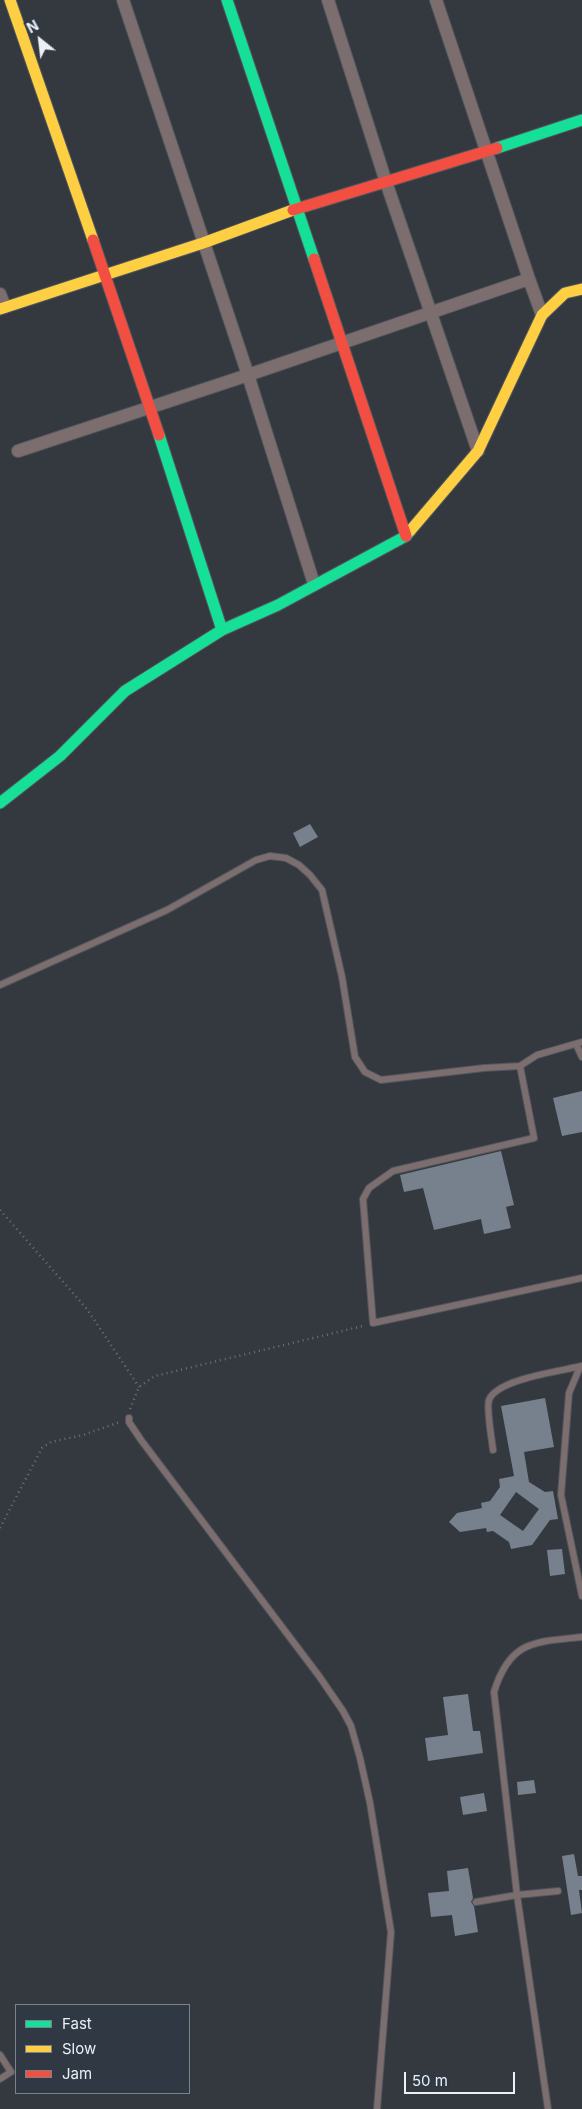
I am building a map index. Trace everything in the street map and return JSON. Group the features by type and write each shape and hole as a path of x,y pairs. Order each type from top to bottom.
{"street":[{"path":"10,0 150,407 222,630"},
{"path":"124,0 248,375 314,584"},
{"path":"227,0 406,536"},
{"path":"328,0 386,182 478,452"},
{"path":"436,0 542,315"},
{"path":"0,294 3,308 203,243 296,209 486,152 582,120"},
{"path":"18,451 529,279"},
{"path":"0,803 60,756 125,691 222,630 278,605 406,536 478,452 542,315 565,293 582,289"}],"lane":[{"path":"0,985 167,910 256,860 270,856 286,858 299,865 322,890 342,977 355,1057 365,1072 381,1080 484,1068 520,1066 537,1055 579,1043 582,1057"},
{"path":"520,1066 534,1138 393,1171 369,1188 363,1199 373,1323 582,1278"},
{"path":"493,1450 488,1401 493,1394 511,1383 581,1367"},
{"path":"581,1367 569,1393 562,1495 582,1596"},
{"path":"128,1418 151,1455 319,1676 351,1726 370,1803 392,1932 377,2109"},
{"path":"548,2109 517,1895 494,1692 499,1676 520,1649 535,1642 582,1637"},
{"path":"476,1902 558,1891"},
{"path":"0,2055 11,2072 0,2079"}],"path":[{"path":"0,1210 86,1309 139,1388"},
{"path":"0,1528 42,1448 51,1442 83,1435 128,1418 131,1405 139,1388 155,1376 373,1323"}],"building":[{"path":"310,824 318,837 300,847 293,833"},
{"path":"582,1091 582,1132 562,1136 553,1098"},
{"path":"501,1151 514,1205 506,1207 511,1228 484,1234 481,1219 434,1230 423,1188 404,1192 400,1175"},
{"path":"545,1398 554,1447 524,1452 529,1482 545,1492 553,1491 558,1519 550,1520 532,1545 511,1549 509,1542 493,1531 487,1532 486,1528 460,1532 449,1522 457,1513 482,1508 481,1503 490,1501 500,1487 499,1479 514,1476 501,1406","holes":["516,1492 539,1509 523,1531 500,1515"]},
{"path":"562,1549 565,1574 550,1576 547,1550"},
{"path":"468,1694 473,1731 480,1731 483,1753 428,1761 425,1738 448,1735 443,1697"},
{"path":"534,1780 536,1793 518,1795 517,1782"},
{"path":"484,1793 487,1811 463,1815 460,1797"},
{"path":"574,1854 578,1876 582,1876 582,1890 579,1890 582,1913 571,1915 562,1856"},
{"path":"468,1868 473,1898 471,1902 474,1906 478,1932 455,1936 452,1915 431,1917 428,1893 449,1891 447,1871"}],"traffic: fast":[{"path":"227,0 314,259"},
{"path":"497,148 582,120"},
{"path":"159,435 222,630"},
{"path":"0,803 60,756 125,691 222,630 278,605 406,536 410,531"}],"traffic: slow":[{"path":"10,0 93,240"},
{"path":"0,309 203,243 293,210"},
{"path":"410,531 478,451 542,315 565,293 582,289"}],"traffic: jam":[{"path":"293,210 497,148"},
{"path":"93,240 159,435"},
{"path":"314,259 406,536"}]}
